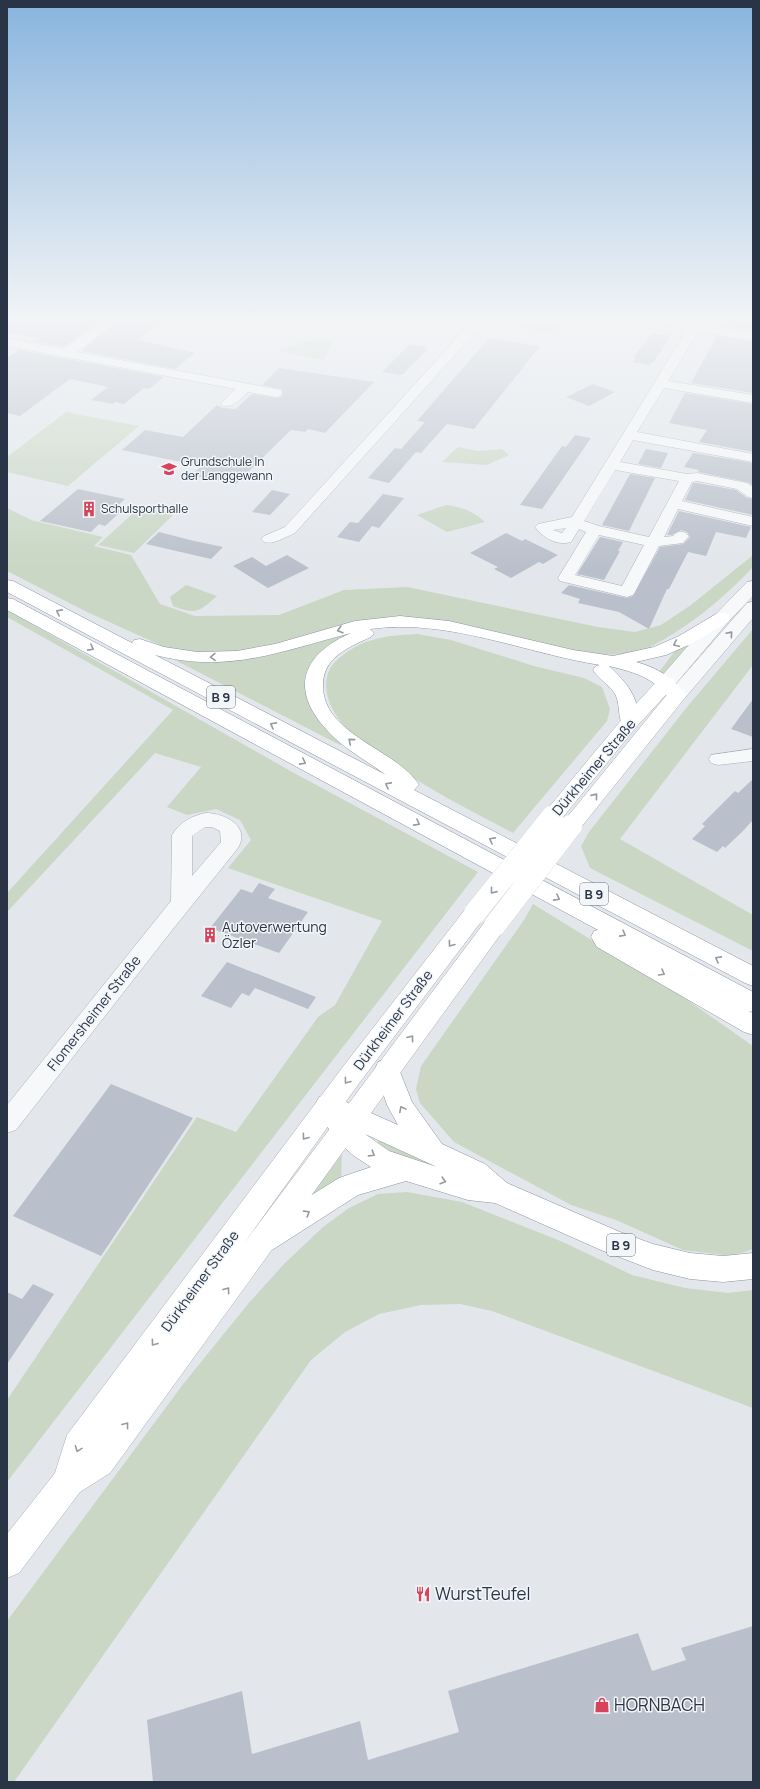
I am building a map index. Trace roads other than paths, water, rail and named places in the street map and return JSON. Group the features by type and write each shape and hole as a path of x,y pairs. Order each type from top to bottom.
{"main road":[{"name":"B 9","path":"7,585 753,977"},
{"name":"B 9","path":"7,603 576,908 605,941 749,1019"},
{"path":"84,626 112,630 142,645 160,651 201,658 260,653 344,628 377,622 412,621 465,630 607,666 660,651 685,640 722,618"},
{"name":"B 9","path":"435,810 404,779 354,744 332,725 318,705 313,690 313,677 318,665 336,647 366,633 405,627 422,628 607,666 668,689"},
{"name":"B 9","path":"607,666 627,698 630,722"},
{"name":"Dürkheimer Straße","path":"561,822 630,722 668,689"},
{"name":"Dürkheimer Straße","path":"69,1481 78,1446 328,1105 485,919 668,689"},
{"name":"Dürkheimer Straße","path":"7,1561 69,1481 99,1462 387,1069 485,919"},
{"path":"387,1069 400,1105 410,1122 433,1152"},
{"name":"B 9","path":"328,1105 348,1123 369,1152 380,1159 406,1169 468,1188 497,1191 611,1241 652,1257 690,1266 723,1269 753,1266"},
{"path":"348,1123 433,1152 476,1172 497,1191"},
{"path":"262,1241 349,1186 406,1169"}],"street":[{"path":"269,539 290,530 406,401"},
{"path":"649,401 629,435 620,467 586,526 566,578 627,592 687,478"},
{"path":"629,435 753,458"},
{"path":"620,467 631,467 687,478 697,477 742,486 753,494"},
{"path":"673,503 753,522"},
{"path":"586,526 653,542 678,540 681,536"},
{"name":"Dürkheimer Straße","path":"668,689 722,618 753,586"},
{"name":"Dürkheimer Straße","path":"668,689 753,607"},
{"path":"718,759 753,755"},
{"name":"Flomersheimer Straße","path":"7,1123 182,902"}],"place":[{"name":"Grundschule In der Langgewann","path":"169,469"},
{"name":"Schulsporthalle","path":"89,509"},
{"name":"Autoverwertung Özler","path":"210,935"},
{"name":"WurstTeufel","path":"423,1594"},
{"name":"HORNBACH","path":"602,1705"}]}
